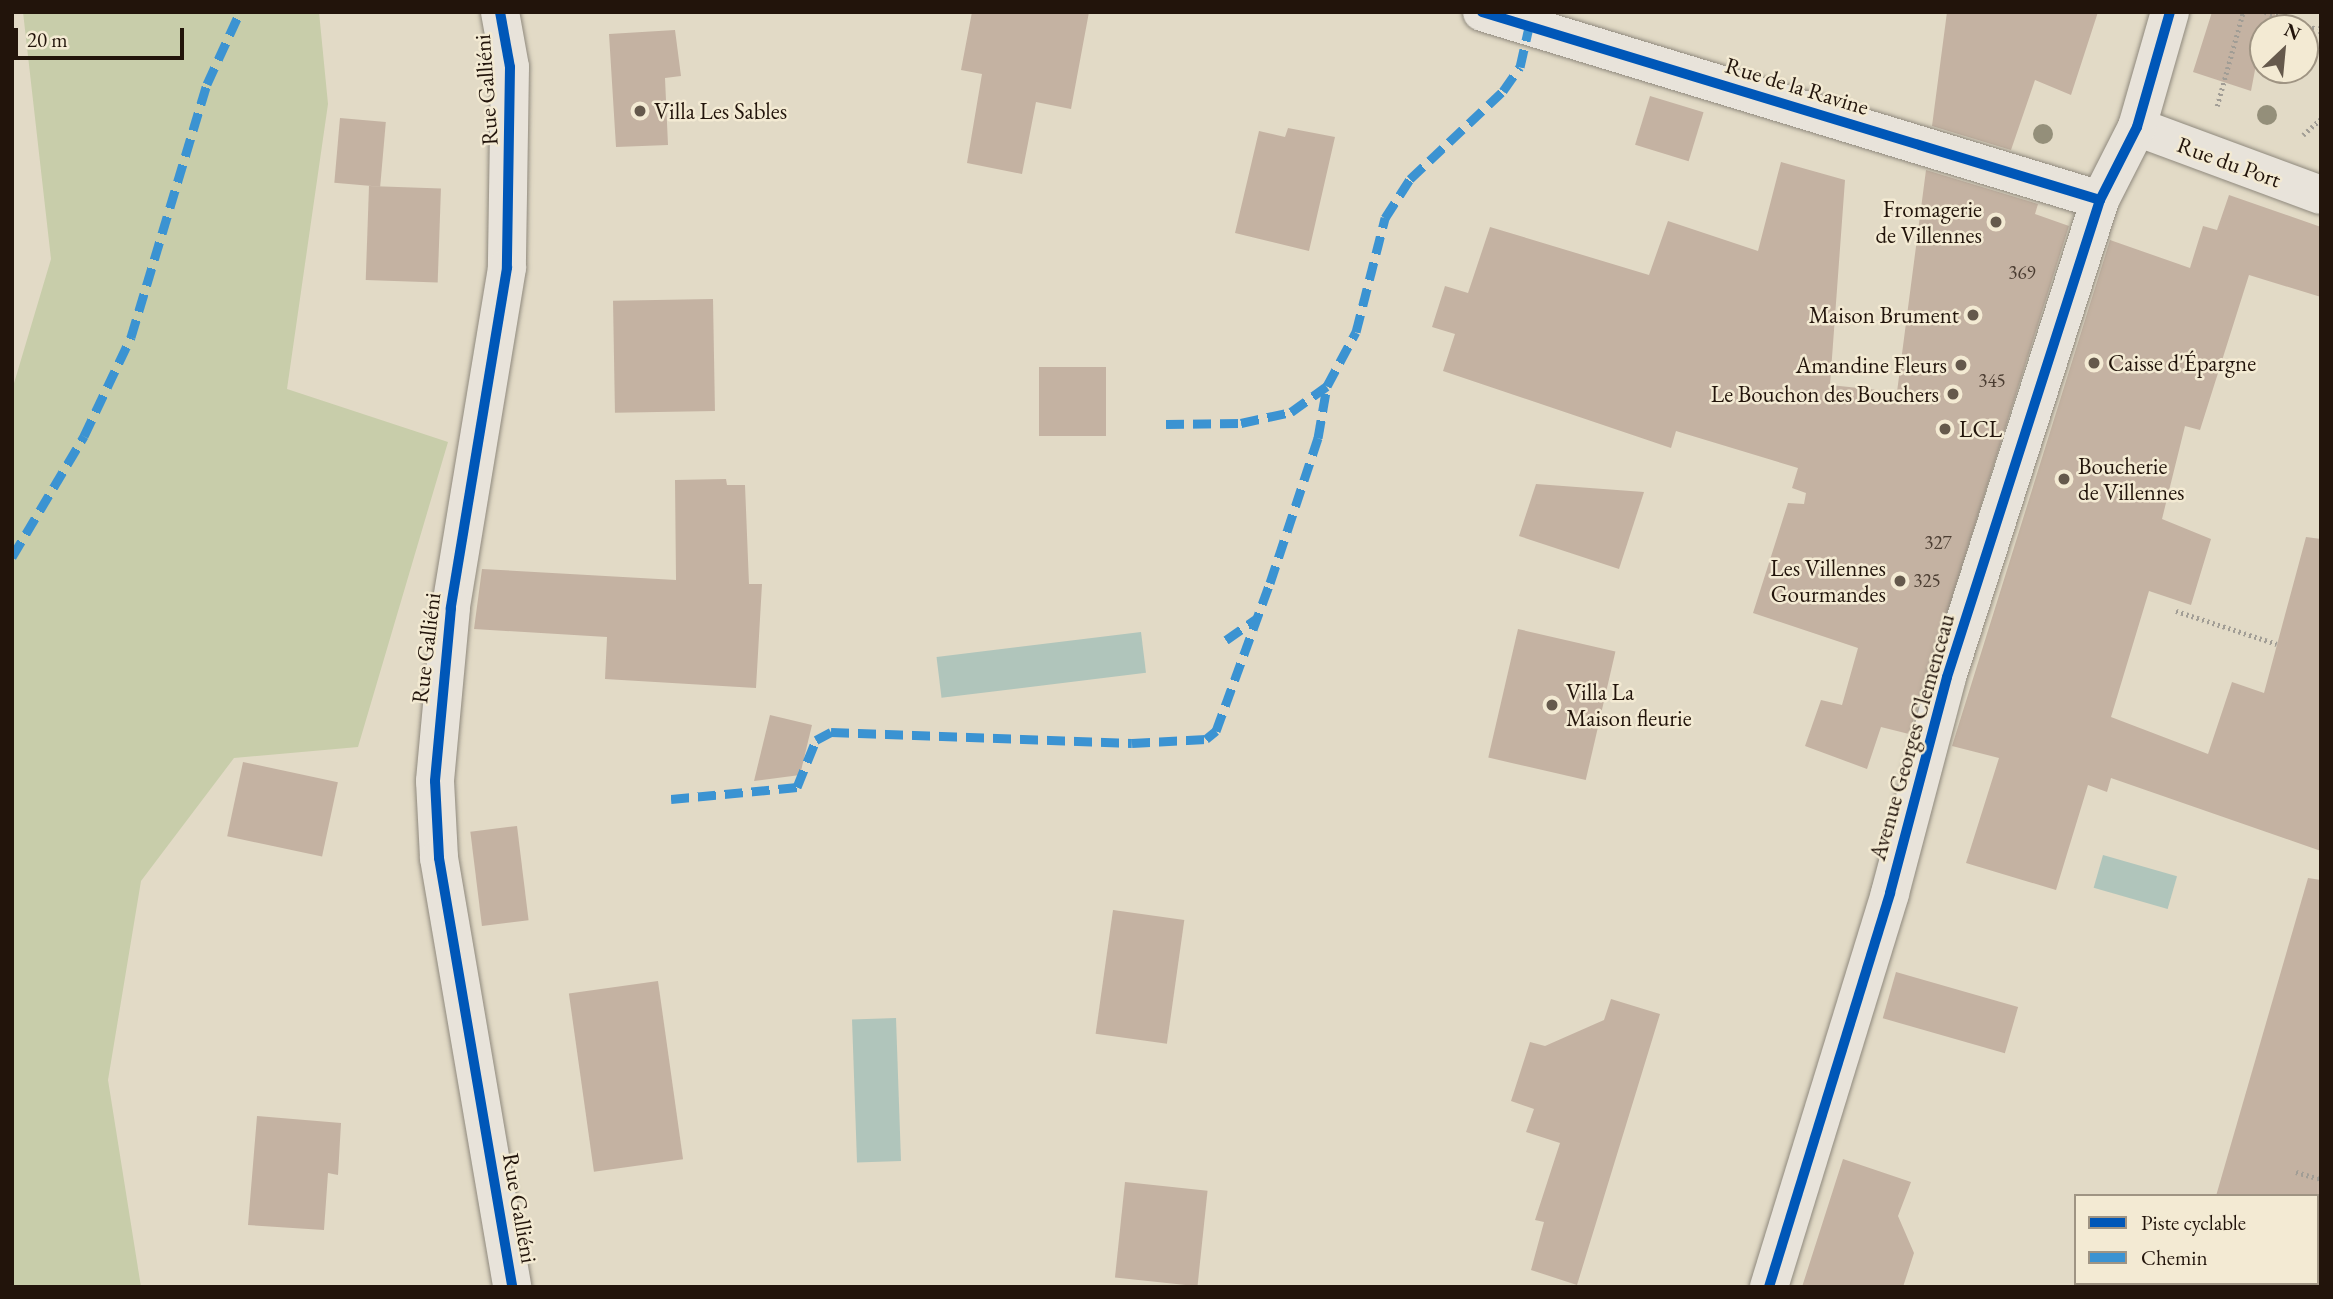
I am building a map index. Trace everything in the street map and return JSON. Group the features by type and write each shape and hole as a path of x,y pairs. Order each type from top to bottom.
{"street":[{"name":"Rue Galliéni","path":"500,12 510,80 507,268 451,608 435,781 439,858 512,1287"},
{"name":"Rue de la Ravine","path":"1482,12 2100,200"},
{"name":"Avenue Georges Clemenceau","path":"1769,1287 1890,893 1947,677 2100,200 2137,127 2170,12"},
{"name":"Rue du Port","path":"2137,127 2321,195"}],"path":[{"path":"2214,120 2243,12"},
{"path":"2176,611 2277,644"},
{"path":"2296,1172 2321,1179"}],"green space":[{"path":"23,12 319,12 328,104 287,389 448,442 358,747 234,758 141,881 108,1080 141,1287 12,1287 12,390 51,259"}],"shaded area":[{"path":"1141,632 1146,673 942,698 937,657"},
{"path":"2103,855 2177,876 2168,909 2094,888"},
{"path":"896,1018 901,1161 857,1162 852,1020"}],"building":[{"path":"972,12 1089,12 1071,109 1036,102 1022,174 967,163 982,74 961,70"},
{"path":"1947,12 2098,12 2071,95 2035,80 2011,150 1932,126"},
{"path":"2212,12 2276,12 2249,14 2251,91 2193,72"},
{"name":"Villa Les Sables","path":"675,30 681,76 665,78 668,145 616,147 609,34"},
{"path":"1650,96 1704,112 1689,161 1635,145"},
{"path":"340,118 386,122 380,187 334,183"},
{"path":"1288,128 1335,137 1309,251 1235,233 1259,131 1285,137"},
{"path":"1781,162 1845,180 1830,385 1897,392 1926,170 2038,204 2035,214 2069,226 1909,734 1881,727 1867,769 1805,746 1821,700 1842,705 1858,648 1753,613 1788,503 1804,504 1806,493 1792,488 1798,468 1676,431 1671,448 1443,371 1455,334 1432,327 1445,286 1468,293 1490,227 1649,275 1668,221 1758,251"},
{"path":"369,186 441,189 438,282 366,280"},
{"path":"2229,195 2321,227 2321,297 2249,275 2200,430 2185,426 2162,519 2211,539 2191,605 2149,591 2111,717 2208,754 2232,682 2264,693 2306,537 2321,539 2321,851 2111,778 2107,792 2088,785 2056,890 1966,863 1999,758 1952,746 2110,240 2190,268 2203,226 2217,230"},
{"path":"713,299 715,411 615,413 613,301"},
{"path":"1039,367 1106,367 1106,436 1039,436"},
{"path":"726,479 727,485 745,485 749,584 762,584 756,688 605,679 607,637 474,629 482,569 676,580 675,480"},
{"path":"1536,484 1644,492 1619,569 1519,536"},
{"name":"Villa La Maison fleurie","path":"1518,629 1615,651 1586,780 1488,758"},
{"path":"770,715 812,725 800,775 754,781"},
{"path":"243,762 338,782 322,857 227,836"},
{"path":"517,826 529,920 482,926 470,832"},
{"path":"2308,878 2321,880 2321,1196 2217,1194"},
{"path":"1113,910 1184,920 1167,1044 1096,1034"},
{"path":"1896,972 2018,1007 2005,1053 1883,1018"},
{"path":"658,981 683,1159 594,1172 569,994"},
{"path":"1611,999 1660,1014 1577,1285 1531,1270 1544,1222 1535,1220 1560,1143 1526,1132 1534,1109 1511,1101 1530,1042 1545,1046 1604,1020"},
{"path":"257,1116 341,1123 338,1175 328,1173 324,1230 248,1225"},
{"path":"1843,1159 1911,1182 1898,1216 1914,1253 1903,1287 1802,1287"},
{"path":"1125,1182 1208,1191 1198,1286 1115,1277"}],"marked path":[{"path":"12,557 84,436 131,337 207,84 240,12"},
{"path":"1166,424 1241,423 1291,412 1327,386 1356,332 1385,218 1410,179 1503,91 1520,67 1529,27"},
{"path":"671,799 797,787 816,740 831,732 1132,743 1206,739 1216,731 1270,583 1318,438 1327,386"},
{"path":"1226,640 1257,618"}],"cycle path":[{"path":"500,12 510,67 507,268 451,608 435,781 439,858 512,1287"},
{"path":"1482,12 2100,200"},
{"path":"1769,1287 1890,893 1947,677 2100,200 2137,127 2170,12"}],"place":[{"name":"Villa Les Sables","path":"640,111"},
{"name":"Fromagerie de Villennes","path":"1996,222"},
{"name":"Maison Brument","path":"1973,315"},
{"name":"Caisse d'Épargne","path":"2094,363"},
{"name":"Amandine Fleurs","path":"1961,365"},
{"name":"Le Bouchon des Bouchers","path":"1953,394"},
{"name":"LCL","path":"1945,429"},
{"name":"Boucherie de Villennes","path":"2064,479"},
{"name":"Les Villennes Gourmandes","path":"1900,581"},
{"name":"Villa La Maison fleurie","path":"1552,705"}]}
